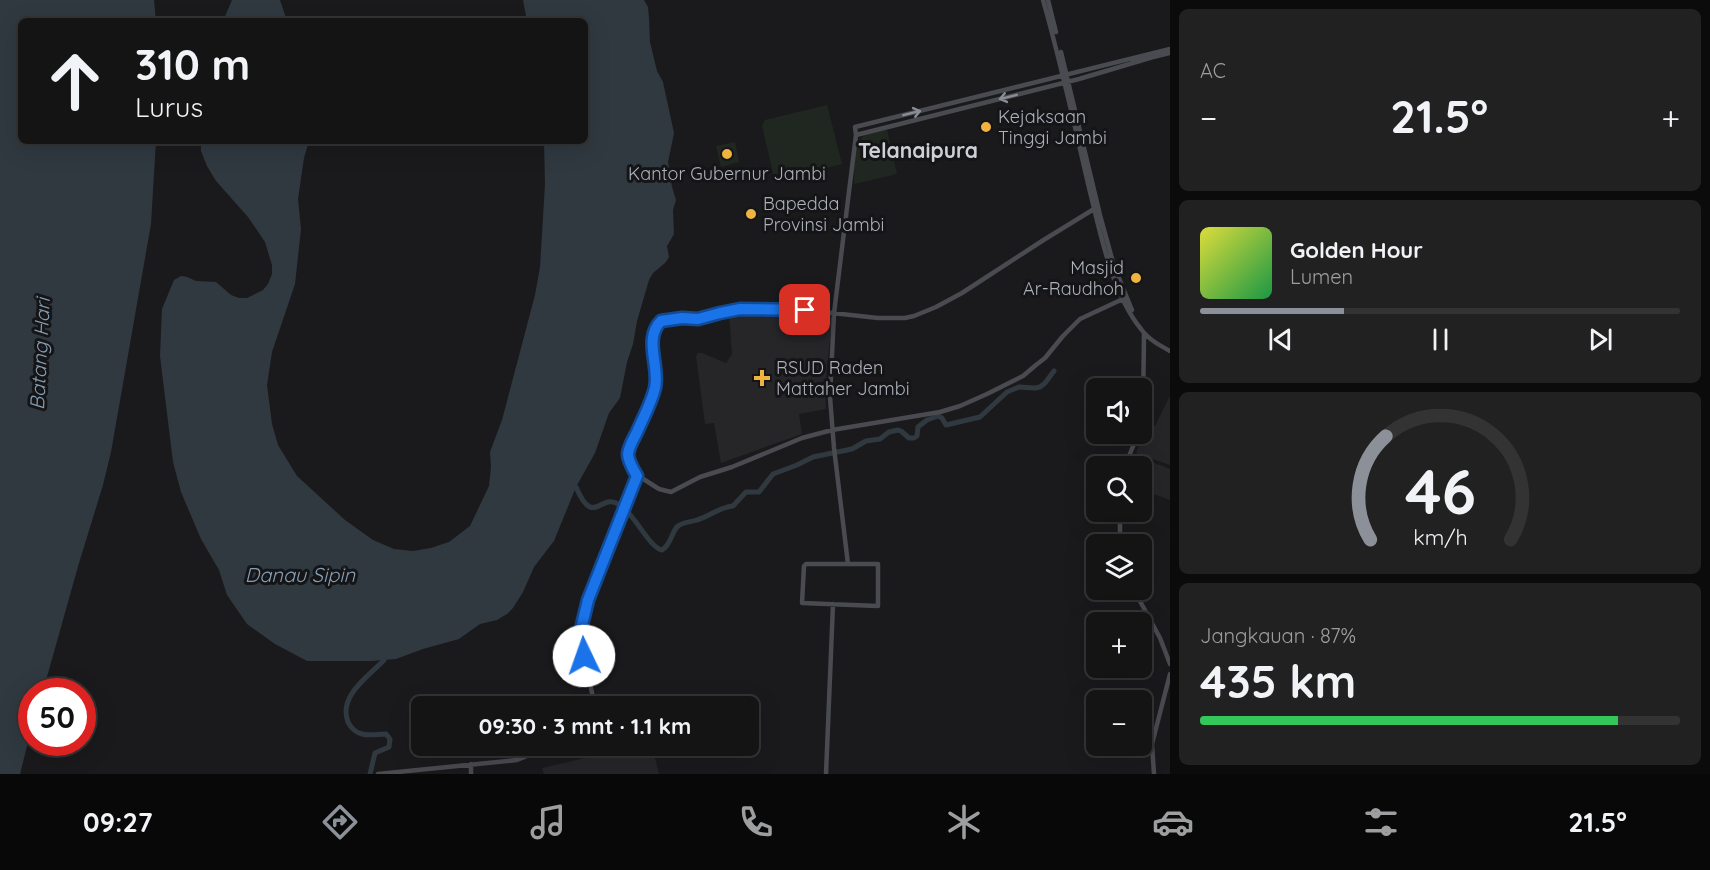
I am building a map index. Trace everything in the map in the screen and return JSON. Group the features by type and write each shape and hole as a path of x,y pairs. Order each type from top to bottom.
{"street":[{"path":"1043,0 1065,75"},
{"path":"1048,0 1091,187 1120,284 1144,332 1143,378"},
{"path":"848,564 830,397 834,313 856,135 855,127 1169,51"},
{"path":"856,135 1066,82 1169,51"},
{"path":"1091,187 1094,209 1123,299 1144,332 1155,343 1170,349"},
{"path":"1094,209 962,293 925,312 905,318 755,308 731,310 698,319 682,318 661,321 654,329 652,339 656,367 655,387 648,409 630,447 629,460 637,476 659,489 670,492 700,477 732,467 802,438 832,430 940,412 987,394 1023,376 1045,358 1062,336 1080,319 1123,299"},
{"path":"593,696 581,629 597,573 637,476"},
{"path":"810,563 878,564 878,606 832,604 802,603 804,566 810,563"},
{"path":"1139,600 1160,638 1170,664"},
{"path":"826,774 832,604"},
{"path":"1154,774 1152,744 1170,675"},
{"path":"378,774 517,760 527,756"},
{"path":"471,764 471,774"}],"shaded area":[{"path":"827,105 842,164 780,180 774,177 762,126 765,120"},
{"path":"887,130 897,174 854,184 858,143 867,134"},
{"path":"735,142 739,162 721,167 716,146"},
{"name":"RSUD Raden Mattaher Jambi","path":"773,312 830,315 832,318 825,390 826,409 799,414 802,434 721,463 714,423 705,424 696,356 702,353 726,363 732,354 729,313"},
{"path":"1170,396 1170,465 1152,459 1152,456 1136,453 1140,444 1152,444 1152,426 1155,426"},
{"path":"1152,462 1170,469 1170,500 1152,494"},
{"path":"654,756 659,774 544,774 542,768 589,757"}],"water":[{"name":"Batang Hari","path":"0,0 154,0 156,18 18,18 18,144 156,144 151,224 111,452 103,485 47,678 18,678 18,756 24,756 20,774 0,774"},
{"path":"232,0 280,0 286,18 224,18"},
{"name":"Danau Sipin","path":"523,0 644,0 648,7 650,42 657,71 663,82 674,133 668,162 676,200 673,210 674,234 667,246 669,257 649,280 637,321 620,398 609,413 595,453 576,487 554,541 534,567 513,608 497,620 480,624 459,639 396,659 307,661 275,644 247,624 227,595 219,570 201,539 181,492 173,462 160,356 162,309 174,280 181,276 196,281 216,282 231,295 247,298 263,290 272,274 272,265 265,242 248,217 216,181 207,166 201,151 201,144 308,144 298,199 301,229 295,284 272,352 267,385 272,424 278,445 297,476 345,520 373,540 394,549 413,551 449,542 470,526 489,486 490,452 502,420 535,295 540,267 545,184 544,144 588,144 588,18 526,18"}],"waterway":[{"path":"576,487 582,499 592,508 610,502 623,507 651,543 662,550 668,545 678,526 733,506 746,492 759,492 773,474 813,457 852,449 866,441 880,439 889,432 898,430 909,438 914,438 917,436 918,427 938,416 946,425 980,417 1007,392 1019,387 1040,387 1054,371"},
{"path":"370,774 375,753 389,747 390,739 386,734 368,735 354,730 349,724 346,713 347,704 356,688 384,660"}],"place":[{"name":"Kejaksaan Tinggi Jambi","path":"986,127"},
{"name":"Kantor Gubernur Jambi","path":"727,154"},
{"name":"Bapedda Provinsi Jambi","path":"751,214"},
{"name":"Masjid Ar-Raudhoh","path":"1136,278"},
{"name":"RSUD Raden Mattaher Jambi","path":"762,378"}],"district":[{"name":"Telanaipura","path":"918,151"}],"route":[{"path":"584,656 581,629 588,600 637,476 628,454 655,387 656,367 652,339 654,329 661,321 682,318 698,319 740,309 805,310"}]}
